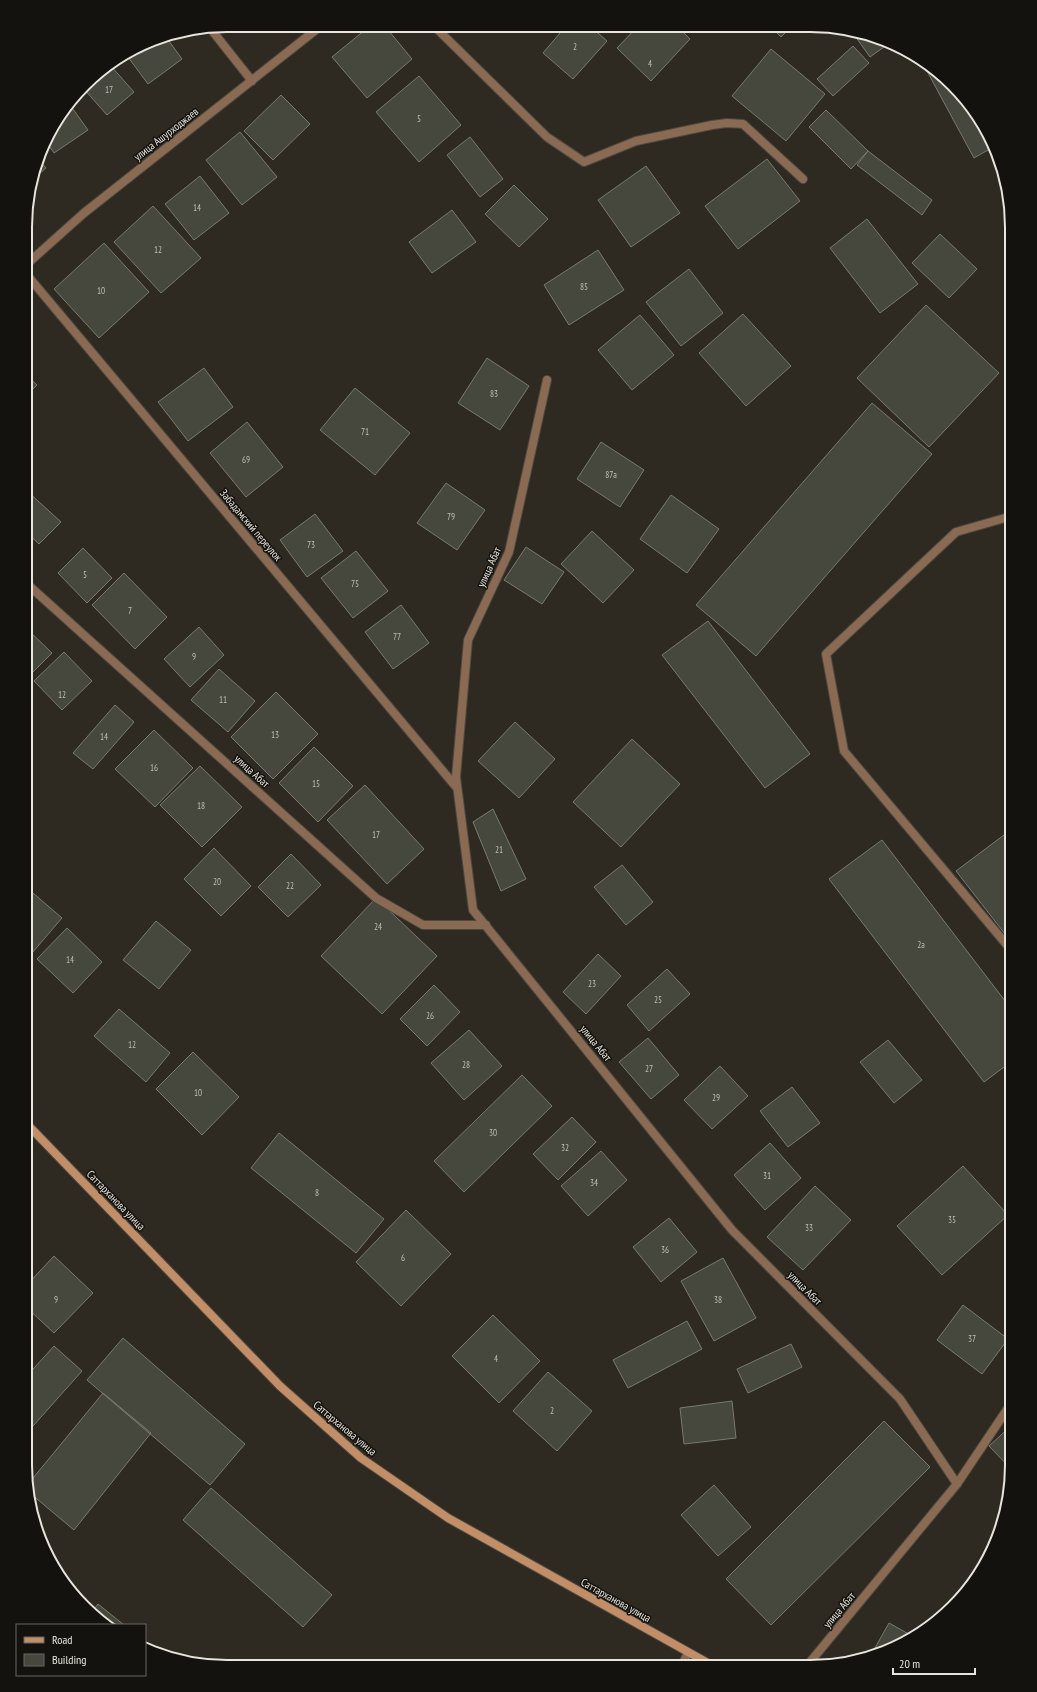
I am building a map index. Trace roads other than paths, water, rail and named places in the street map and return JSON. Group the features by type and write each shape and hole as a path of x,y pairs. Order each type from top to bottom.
{"street":[{"path":"213,32 252,81"},
{"name":"улица Ашурходжаев","path":"32,259 84,212 313,32"},
{"path":"440,32 547,137 584,162 636,141 712,125 727,123 743,124 802,179"},
{"name":"Забадамский переулок","path":"32,281 458,788"},
{"name":"улица Абат","path":"546,380 509,552 468,640 456,778 473,910 732,1230 900,1399 957,1484 812,1660"},
{"path":"1005,518 956,532 826,654 844,751 1005,943"},
{"name":"улица Абат","path":"32,588 376,898 423,925 486,925"},
{"name":"Саттарханова улица","path":"32,1128 280,1386 361,1458 448,1518 702,1660"},
{"path":"957,1484 1005,1412"},
{"path":"684,1660 688,1653"}]}
